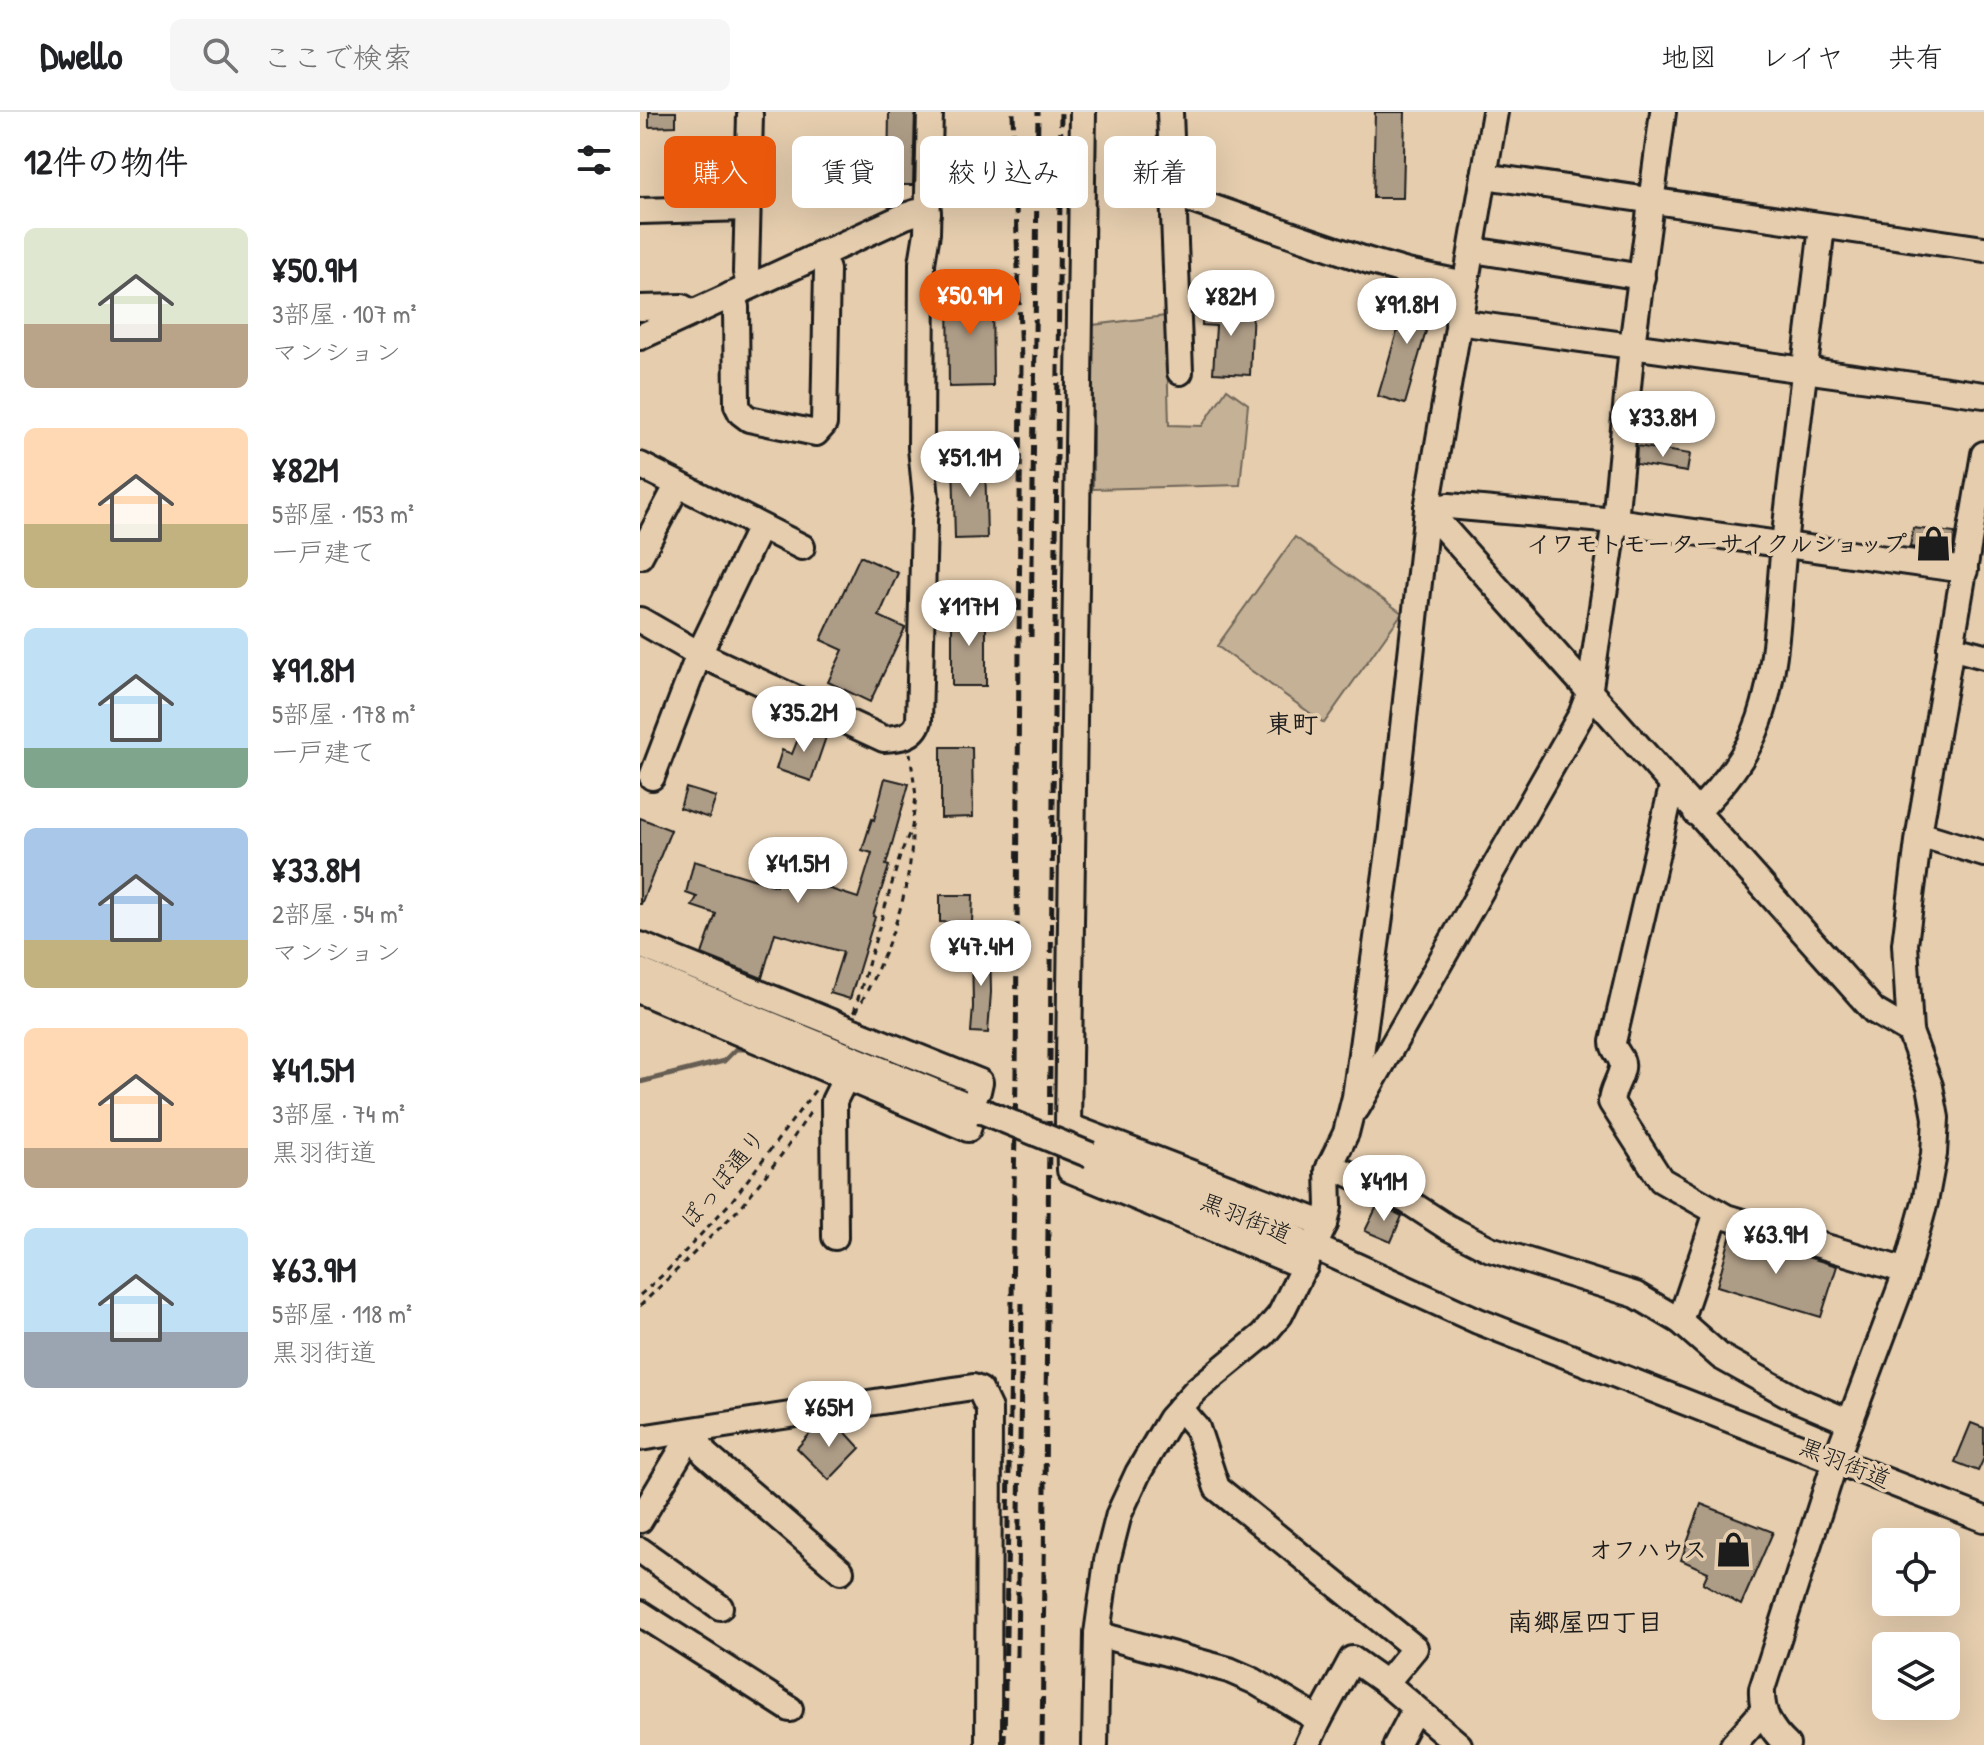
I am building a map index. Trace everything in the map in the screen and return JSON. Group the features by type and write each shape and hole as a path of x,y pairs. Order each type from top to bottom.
{"street":[{"path":"640,620 699,654 884,739 906,737 917,728 926,498 921,448 922,263 928,213 930,112"},
{"path":"1083,112 1068,1126 1070,1170 1315,1246"},
{"path":"1170,112 1170,136"},
{"path":"1095,1745 1097,1634 1107,1561 1119,1514 1138,1473 1170,1419 1196,1390 1263,1335 1280,1315 1315,1246 1329,1207 1330,1165 1351,1116 1391,837 1427,509 1495,112"},
{"path":"1351,1116 1366,1097 1581,715 1589,694 1615,521 1632,346 1663,112"},
{"path":"749,136 750,115"},
{"path":"1484,176 1984,249"},
{"path":"640,211 747,208 746,272 736,307 737,405 749,419 816,433 824,424 827,270 821,253"},
{"path":"1172,208 1180,372"},
{"path":"1215,208 1407,272 1466,284"},
{"path":"640,337 905,216 917,212 928,213"},
{"path":"1696,813 1728,780 1761,716 1775,644 1822,226"},
{"path":"1473,250 1642,277"},
{"path":"640,308 682,307 693,313"},
{"path":"1458,322 1984,395"},
{"path":"1787,1745 1776,1734 1763,1711 1762,1689 1836,1459 1906,1271 1925,1202 1934,1154 1936,1118 1930,1086 1910,1032 1905,944 1919,834 1984,454"},
{"path":"640,465 802,547"},
{"path":"640,556 677,486"},
{"path":"1427,509 1449,506 1615,521 1965,570"},
{"path":"1427,509 1874,1011 1910,1032"},
{"path":"652,777 699,654 760,527"},
{"path":"1950,647 1984,656"},
{"path":"1672,787 1613,1042 1613,1049 1622,1060 1623,1067 1611,1093 1611,1102 1661,1180 1726,1217 1906,1271"},
{"path":"1919,834 1984,854"},
{"path":"640,945 980,1082 977,1106 968,1129 835,1078 640,991"},
{"name":"黒羽街道","path":"640,971 1315,1246 1478,1321 1984,1519"},
{"path":"835,1078 835,1237"},
{"path":"1068,1126 1315,1246"},
{"path":"1330,1165 1407,1201 1447,1227 1490,1249 1636,1295 1680,1321 1721,1357 1798,1400 1850,1422"},
{"path":"1680,1321 1717,1212"},
{"path":"640,1438 973,1387 980,1390 989,1409 988,1745"},
{"path":"1180,1408 1197,1428 1217,1488 1415,1648 1386,1683"},
{"path":"640,1520 693,1431"},
{"path":"693,1431 705,1454 841,1571"},
{"path":"640,1550 720,1607"},
{"path":"640,1613 790,1709"},
{"path":"1097,1634 1229,1670 1254,1681 1319,1720"},
{"path":"1307,1745 1352,1659 1386,1683 1459,1745"},
{"path":"1396,1745 1415,1709"},
{"path":"1733,1745 1763,1711"}],"path":[{"path":"910,748 916,796 912,853 901,902 870,985 852,1019 901,853 912,827"},
{"name":"ぽっぽ通り","path":"640,1295 665,1273 731,1202 835,1078"},
{"path":"640,1306 740,1208 810,1114 820,1090"}],"shaded area":[{"path":"1166,316 1169,425 1202,426 1227,389 1248,404 1240,485 1093,489 1093,325"},
{"path":"1295,537 1402,613 1324,723 1217,646"}],"building":[{"path":"649,112 676,112 676,126 649,127"},
{"path":"889,112 915,112 913,185 904,185 904,136 889,136"},
{"path":"1375,112 1405,112 1403,198 1373,198"},
{"path":"948,287 992,287 993,386 949,387"},
{"path":"1410,288 1437,293 1405,404 1378,396"},
{"path":"1203,305 1253,307 1250,375 1213,373 1216,326 1202,325"},
{"path":"1637,446 1690,454 1687,472 1636,464"},
{"path":"985,459 987,538 955,539 953,460"},
{"name":"イワモトモーターサイクルショップ","path":"1913,528 1955,533 1952,553 1910,547"},
{"path":"860,556 898,573 879,616 905,628 870,702 828,682 843,650 821,640"},
{"path":"952,610 986,610 986,686 952,686"},
{"path":"804,724 827,734 811,781 776,769 782,750 792,754"},
{"path":"941,747 972,747 973,817 941,818"},
{"path":"885,778 909,784 886,865 889,866 850,999 830,993 843,952 775,933 762,978 702,954 716,914 692,906 697,897 686,893 694,861 776,886 788,852 803,858 796,878 858,898 872,853 862,850"},
{"path":"686,788 716,797 709,818 680,808"},
{"path":"640,818 671,830 641,904 640,904"},
{"path":"940,895 973,895 972,923 940,922"},
{"path":"972,945 990,945 988,1033 971,1032"},
{"path":"1378,1204 1402,1216 1391,1242 1365,1231"},
{"path":"1731,1234 1837,1266 1821,1317 1717,1286"},
{"path":"837,1423 860,1448 829,1480 797,1448 817,1426"},
{"path":"1971,1423 1984,1428 1984,1458 1978,1471 1955,1462"},
{"path":"1701,1504 1773,1532 1741,1605 1703,1583 1708,1572 1681,1560"}],"waterway":[{"path":"640,1082 724,1061 736,1049 752,1049"}],"railway":[{"path":"1004,1745 1016,1076 1021,362 1013,112"},
{"path":"1031,637 1038,112"},
{"path":"1042,1745 1061,112"},
{"path":"1017,1657 1022,1301"}],"place":[{"name":"イワモトモーターサイクルショップ","path":"1933,544"},
{"name":"オフハウス","path":"1733,1550"}],"district":[{"name":"東町","path":"1292,724"},
{"name":"南郷屋四丁目","path":"1585,1622"}]}
